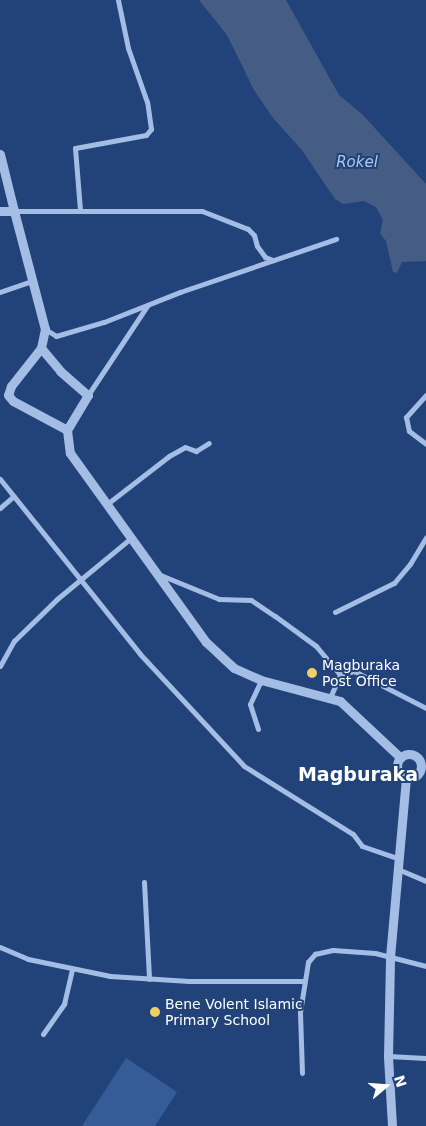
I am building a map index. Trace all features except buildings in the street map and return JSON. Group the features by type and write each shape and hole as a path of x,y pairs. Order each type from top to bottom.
{"street":[{"path":"80,210 75,148 146,135 151,129 146,102 128,48 118,0"},
{"path":"0,154 45,329 40,348 11,386 8,396 13,401 67,430"},
{"path":"0,210 202,211 248,229 254,236 257,246 265,258 273,261"},
{"path":"45,329 56,336 336,239"},
{"path":"0,292 32,281"},
{"path":"148,305 67,430 70,453 158,574 188,619 220,657 234,668 261,680 340,700 401,758"},
{"path":"40,348 60,371 88,395"},
{"path":"426,395 406,417 409,431 426,444"},
{"path":"107,504 169,456 185,447 196,451 209,443"},
{"path":"0,479 82,578 140,654 244,766 345,829 362,846 400,859"},
{"path":"0,508 14,496"},
{"path":"335,612 394,583 410,564 426,536"},
{"path":"0,666 14,642 82,578 131,538"},
{"path":"158,574 219,599 250,600 316,646 340,675"},
{"path":"330,697 340,675 354,671 426,708"},
{"path":"258,729 250,704 261,680"},
{"path":"401,758 410,754 423,759 419,772 406,777"},
{"path":"401,758 398,770 406,777"},
{"path":"392,1126 388,1056 390,957 400,870 406,777"},
{"path":"400,870 426,881"},
{"path":"144,882 149,979"},
{"path":"0,947 28,959 72,970 149,979 304,981"},
{"path":"302,1073 300,1012 308,962 315,954 332,950 390,957 426,966"},
{"path":"43,1034 64,1004 72,970"},
{"path":"388,1056 426,1058"}],"shaded area":[{"path":"126,1058 177,1092 155,1126 82,1126"}],"water":[{"name":"Rokel","path":"199,0 286,0 339,95 362,114 426,184 426,261 402,262 397,273 393,272 386,241 380,234 383,220 376,207 364,201 343,204 335,199 301,149 273,118 254,90 227,35"}],"place":[{"name":"Magburaka Post Office","path":"312,673"},
{"name":"Bene Volent Islamic Primary School","path":"155,1012"}],"district":[{"name":"Magburaka","path":"358,775"}]}
